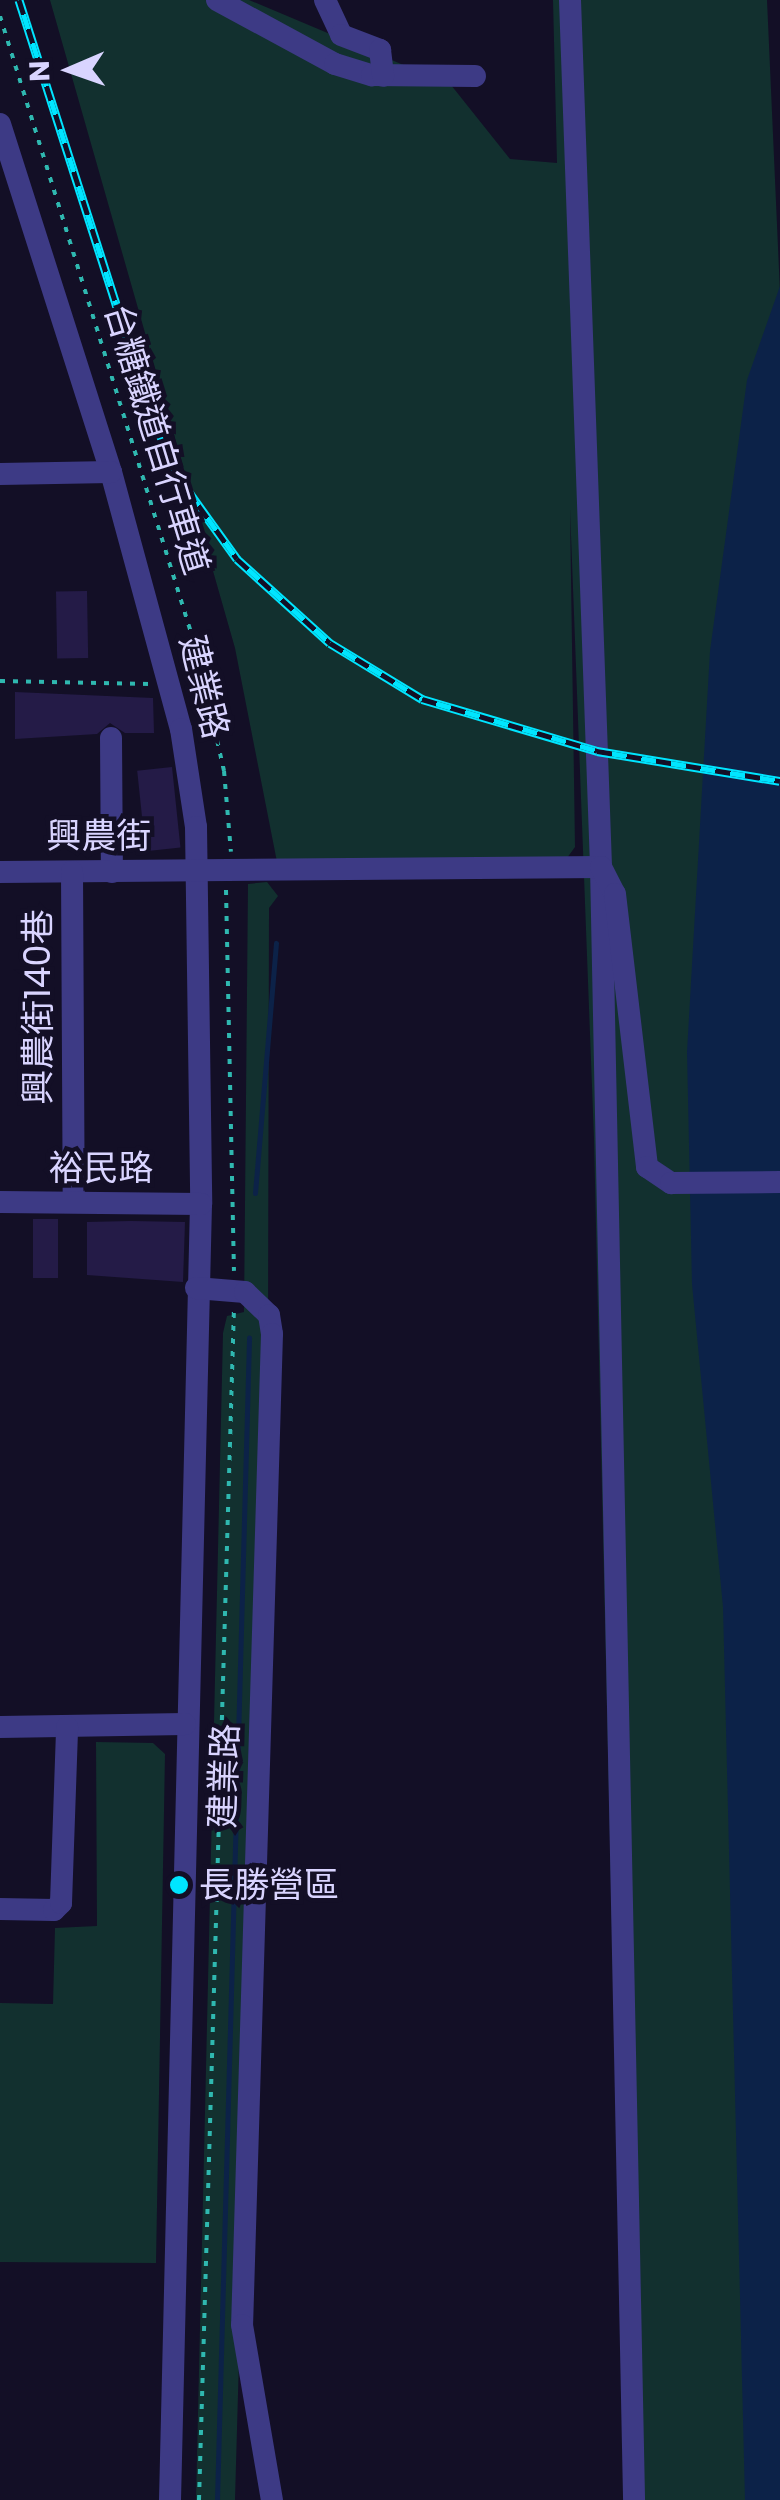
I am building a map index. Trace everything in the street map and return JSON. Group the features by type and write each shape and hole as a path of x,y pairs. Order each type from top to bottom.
{"street":[{"path":"217,0 335,64 383,76 475,76"},
{"path":"325,0 340,35 380,50 383,76"},
{"path":"570,0 601,866 634,2500"},
{"name":"建業路","path":"0,124 111,472 169,684 198,870 201,1204 185,1724 170,2500"},
{"path":"0,474 111,472"},
{"path":"111,738 112,872"},
{"path":"601,866 614,894 647,1168 662,1182 780,1182"},
{"name":"興農街","path":"0,872 198,870 228,876 601,866"},
{"name":"興農街140巷","path":"72,872 74,1202"},
{"name":"裕民路","path":"0,1202 201,1204"},
{"path":"196,1288 234,1289"},
{"name":"建業路","path":"234,1289 262,1305 272,1334 242,2337 272,2500"},
{"path":"0,1727 185,1724"},
{"path":"0,1909 54,1910 61,1903 67,1727"}],"path":[{"name":"台糖鐵道自行車道","path":"0,16 201,668 224,770 234,1289 200,2500"},
{"path":"0,681 169,684"}],"green space":[{"path":"50,0 249,0 451,85 510,159 557,163 553,0 767,0 780,292 748,2079 751,2500 625,2500 594,1139 570,509 575,847 567,858 278,867 235,648"},
{"path":"267,882 278,896 269,908 268,1336 235,2500 196,2500 223,1333 227,1316 244,1312 248,884"},
{"path":"96,1742 153,1743 165,1754 156,2263 0,2262 0,2003 53,2004 55,1928 97,1926"}],"water":[{"path":"780,286 780,2500 745,2500 723,1607 692,1284 687,1052 710,651 747,380"}],"building":[{"path":"87,591 88,658 57,659 56,592"},
{"path":"15,692 153,698 154,733 125,733 110,723 97,734 15,739"},
{"path":"172,767 180,848 146,851 137,771"},
{"path":"33,1219 58,1219 58,1278 33,1278"},
{"path":"87,1222 185,1222 183,1282 87,1275"}],"waterway":[{"path":"255,1193 276,943"},
{"path":"217,2500 249,1337"}],"railway":[{"path":"19,0 152,417 181,481 237,559 330,643 422,699 597,751 780,781"}],"place":[{"name":"長勝營區","path":"179,1885"}]}
